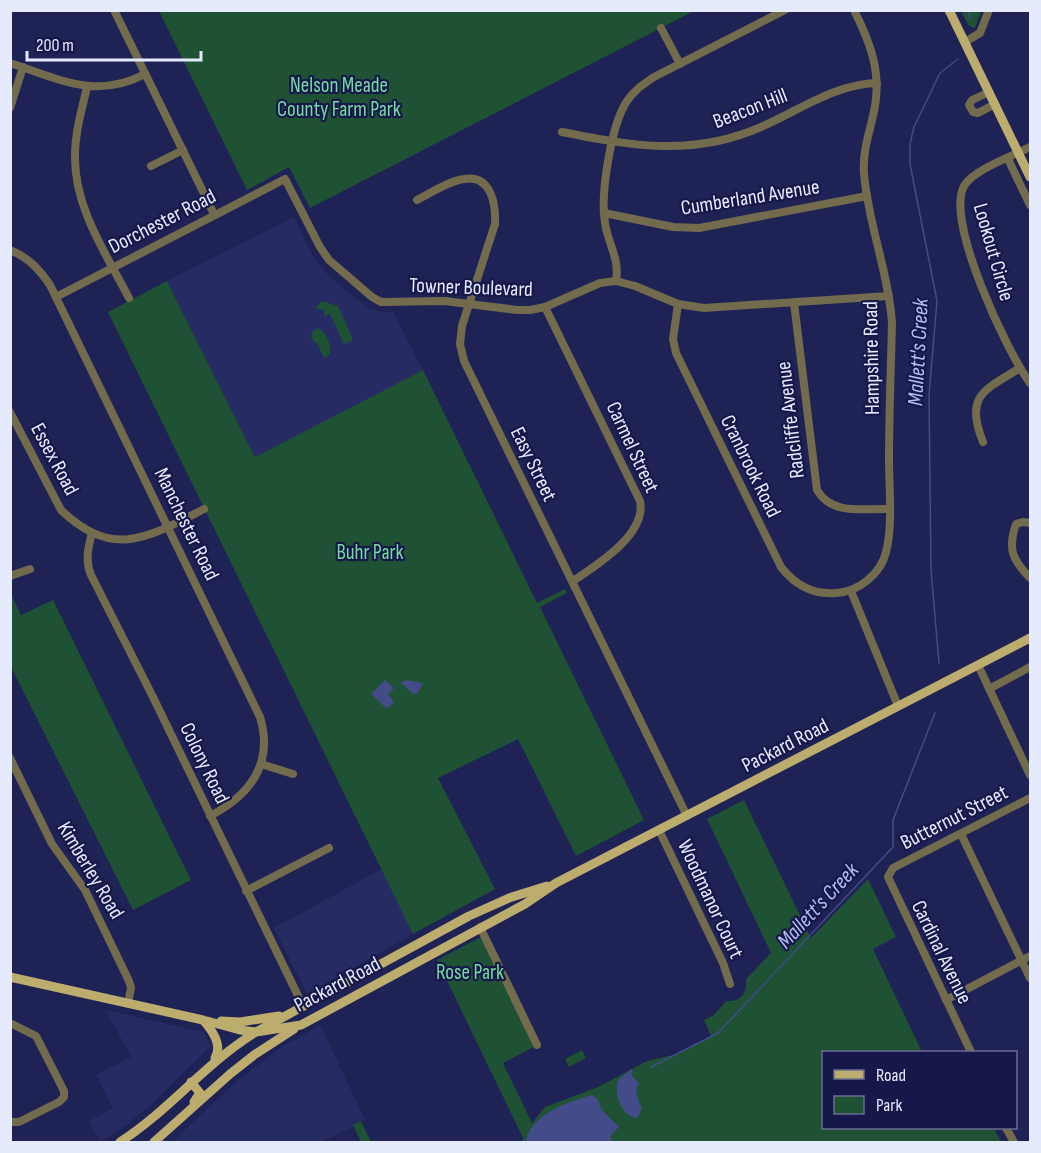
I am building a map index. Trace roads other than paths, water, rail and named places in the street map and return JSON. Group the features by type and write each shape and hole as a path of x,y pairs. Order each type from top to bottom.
{"main road":[{"path":"950,10 1030,177"},
{"name":"Packard Road","path":"10,977 205,1020 240,1030 256,1032 301,1026 525,904 556,883 1030,638"},
{"name":"Packard Road","path":"120,1143 129,1139 159,1113 226,1051 256,1032 489,906 556,883"},
{"path":"442,948 459,934 496,914 497,908 489,906"},
{"path":"384,980 396,968 425,952 426,945 421,941"},
{"path":"205,1020 240,1022 290,1014"},
{"path":"205,1020 218,1045 218,1053 212,1063"},
{"path":"154,1143 164,1138 238,1067 301,1026"},
{"path":"182,1119 186,1110 199,1097 198,1090 191,1082"}],"street":[{"path":"114,10 214,214"},
{"path":"785,10 654,77 633,93 621,112 604,189 606,231 617,262 616,281 635,286 678,304 704,308 889,296"},
{"name":"Hampshire Road","path":"851,591 872,576 887,551 892,322 889,296 867,196 864,160 877,83 873,52 854,10"},
{"path":"964,42 980,33 989,10"},
{"path":"661,28 680,64"},
{"path":"10,63 87,87 119,85 145,74"},
{"path":"10,108 23,67"},
{"name":"Beacon Hill","path":"562,132 613,142 684,147 726,140 761,127 847,87 877,83"},
{"path":"87,87 76,141 76,171 84,207 129,298"},
{"path":"989,92 972,100 969,105 970,109 978,112 995,104"},
{"name":"Lookout Circle","path":"1030,147 970,178 961,194 960,203 966,236 984,292 1003,336 1030,383"},
{"path":"151,166 183,150"},
{"path":"1008,159 1030,205"},
{"name":"Easy Street","path":"417,200 461,179 470,178 479,181 491,191 494,199 495,224 460,335 464,361 687,816"},
{"name":"Dorchester Road","path":"56,297 285,179"},
{"name":"Towner Boulevard","path":"285,179 325,255 334,266 376,300 386,302 445,301 517,310 545,307 590,287 616,281"},
{"name":"Cumberland Avenue","path":"604,213 673,227 699,228 867,196"},
{"name":"Manchester Road","path":"10,250 37,267 56,297 256,706 264,736 261,764 244,793 233,803 210,816"},
{"name":"Radcliffe Avenue","path":"794,303 817,490 826,502 841,508 889,508"},
{"name":"Cranbrook Road","path":"678,304 673,339 676,353 781,567 797,584 810,591 834,593 851,591"},
{"name":"Carmel Street","path":"545,307 642,509 641,517 632,532 593,567 573,581"},
{"path":"983,442 975,417 978,399 990,387 1020,368"},
{"name":"Essex Road","path":"10,412 61,510 92,533 109,538 128,539 146,536 204,509"},
{"path":"1030,523 1016,524 1012,554 1018,566 1030,578"},
{"name":"Colony Road","path":"92,533 87,555 87,566 91,575 303,1006"},
{"path":"10,576 30,569"},
{"path":"851,591 898,706"},
{"path":"978,665 1030,775"},
{"path":"989,689 1030,667"},
{"name":"Kimberley Road","path":"10,758 13,769 52,844 81,884 110,938 129,981 128,1003"},
{"path":"261,764 293,774"},
{"name":"Butternut Street","path":"893,868 1030,798"},
{"name":"Woodmanor Court","path":"659,830 723,963 730,984"},
{"path":"961,834 1030,978"},
{"path":"246,891 329,848"},
{"name":"Cardinal Avenue","path":"893,868 888,877 889,882 970,1051"},
{"path":"480,927 537,1045"},
{"path":"946,1000 1030,957"},
{"path":"10,1023 36,1036 64,1091 64,1097 59,1102 19,1122 10,1122"},
{"path":"1007,1129 1014,1143"}],"water":[{"path":"385,680 394,688 388,695 394,702 387,709 371,694"},
{"path":"406,680 423,683 417,694 412,693 401,683"},
{"path":"631,1069 633,1072 631,1074 639,1084 637,1093 642,1109 637,1118 623,1109 617,1092 618,1080"},
{"path":"592,1095 598,1100 602,1110 619,1127 611,1135 611,1142 526,1142 529,1132 542,1117 572,1101"}],"waterway":[{"name":"Mallett's Creek","path":"969,10 970,18"},
{"name":"Mallett's Creek","path":"939,663 931,570 929,395 937,301 910,164 910,144 914,127 940,73 958,59"},
{"name":"Mallett's Creek","path":"651,1067 718,1033 893,847 893,820 935,713"}],"park label":[{"name":"Nelson Meade County Farm Park","path":"339,97"},
{"name":"Buhr Park","path":"370,552"},
{"name":"Rose Park","path":"470,972"}]}
